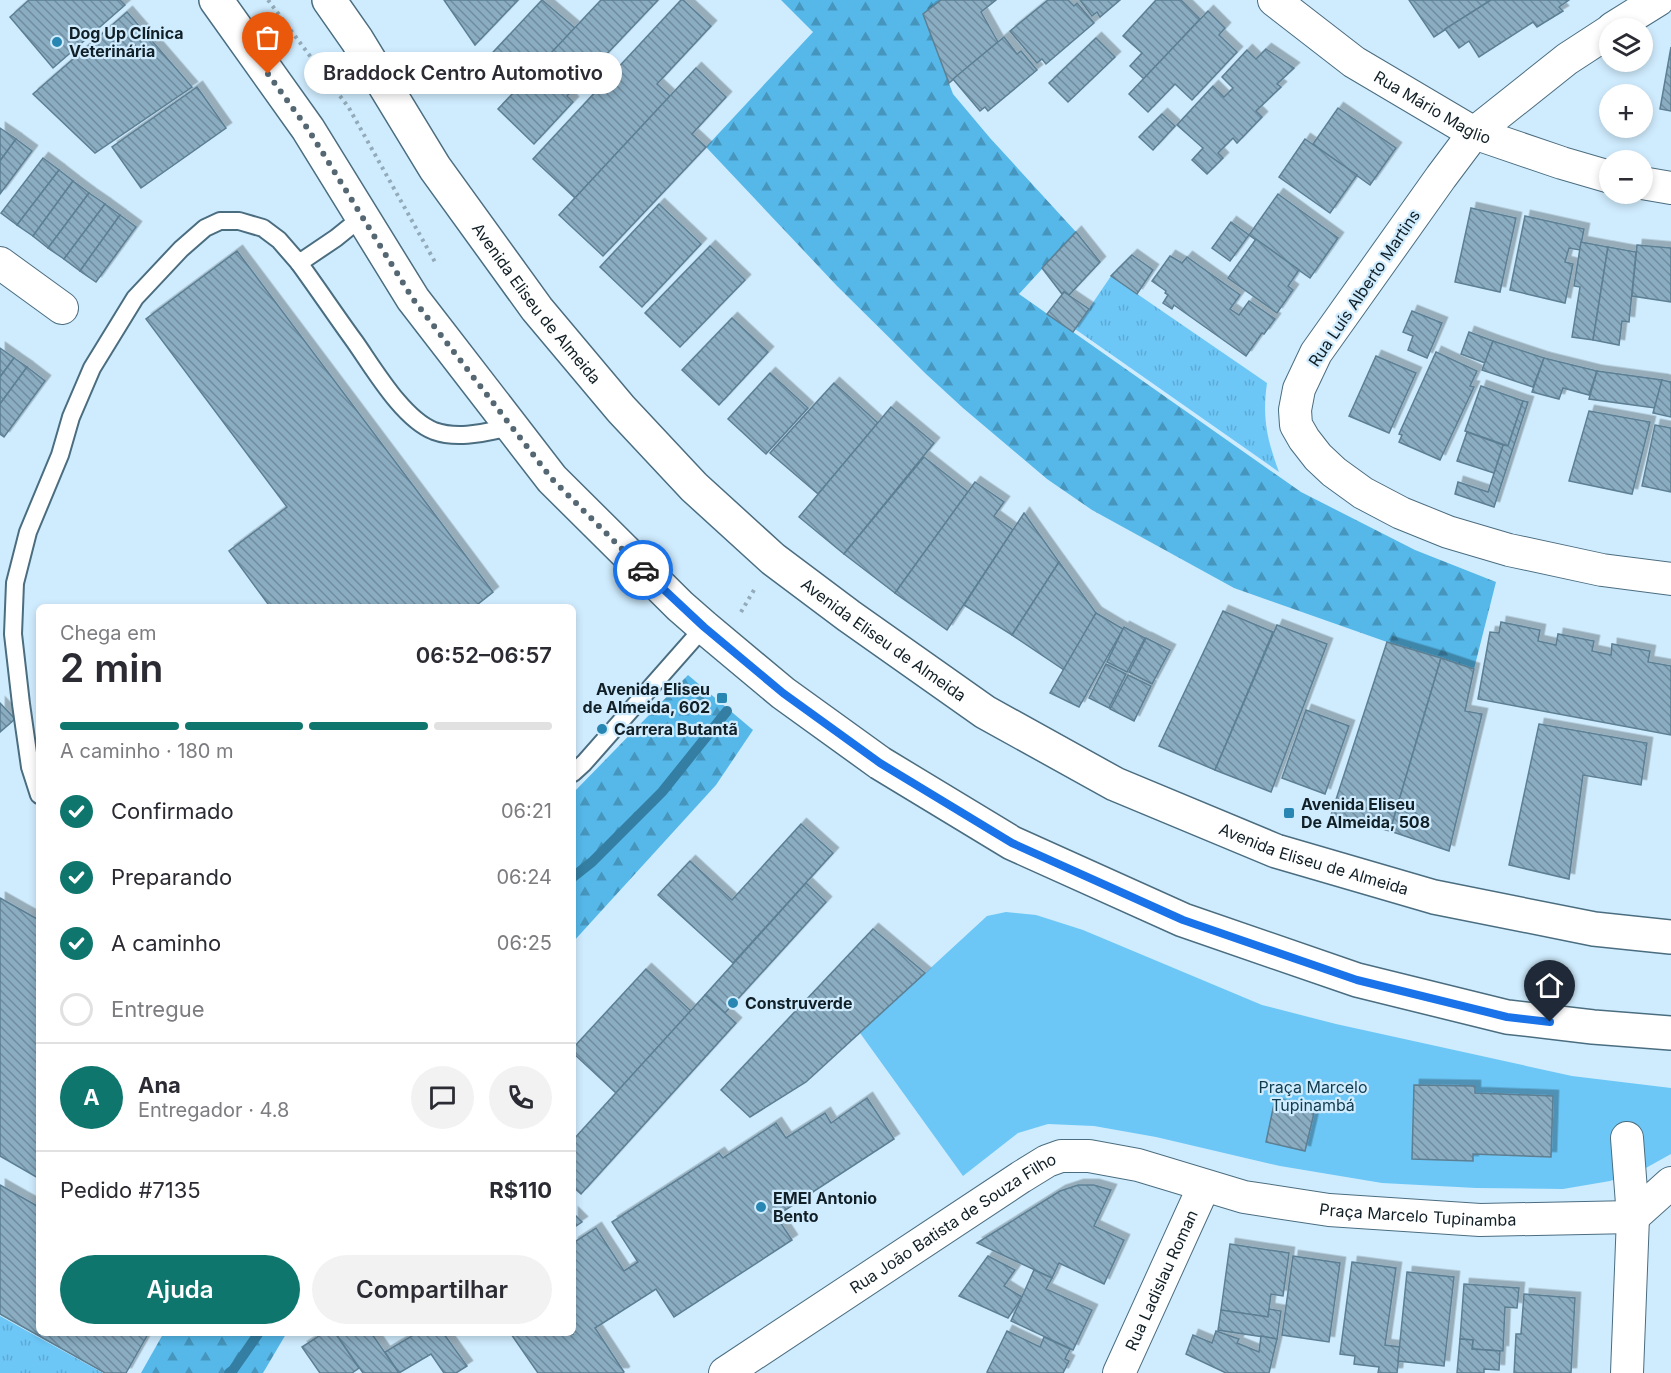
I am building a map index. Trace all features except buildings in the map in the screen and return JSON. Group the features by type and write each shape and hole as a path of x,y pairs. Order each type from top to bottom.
{"main road":[{"path":"216,0 308,129 413,299 552,479 680,606 711,633 783,693 880,763 1012,843 1183,920 1357,980 1507,1017 1671,1033"},
{"name":"Avenida Eliseu de Almeida","path":"329,0 357,39 435,168 537,309 621,409 677,470 773,559 985,712 1125,788 1276,851 1434,897 1594,929 1671,937"}],"street":[{"name":"Rua Mário Maglio","path":"1274,0 1354,62 1474,133 1599,174"},
{"name":"Rua Luís Alberto Martins","path":"1630,18 1658,0"},
{"name":"Rua Luís Alberto Martins","path":"1599,38 1567,59 1474,133 1316,353 1299,389 1295,410 1296,425 1311,448 1334,472 1373,498 1401,513 1438,528 1509,550 1602,570 1671,579"},
{"path":"1653,185 1671,188"},
{"path":"0,262 62,308"},
{"path":"1627,1138 1633,1217 1627,1373"},
{"name":"Rua João Batista de Souza Filho","path":"725,1373 1047,1161 1061,1156 1089,1156 1138,1165 1204,1186"},
{"path":"1633,1217 1671,1183"},
{"name":"Praça Marcelo Tupinamba","path":"1204,1186 1244,1197 1329,1210 1480,1220 1633,1217"},
{"name":"Rua Ladislau Roman","path":"1119,1373 1204,1186"}],"lane":[{"path":"299,263 362,217"},
{"path":"36,786 30,767 13,633 15,583 28,532 60,455 72,417 92,368 135,298 181,249 205,228 220,221 239,221 263,228 279,240 299,263 392,394 418,423 434,431 453,435 478,434 511,427"},
{"path":"576,770 711,633"}],"path":[{"path":"711,633 739,617 773,559"}],"green space":[{"path":"781,0 941,0 923,14 953,94 1076,232 1019,294 1301,492 1415,550 1496,582 1474,669 1387,642 1234,588 1092,510 1047,479 926,374 837,286 706,147 813,32"},
{"path":"1111,276 1267,383 1265,407 1267,428 1279,472 1075,329"},
{"path":"688,675 753,730 716,785 576,939 576,790"},
{"name":"Praça Marcelo Tupinambá","path":"1006,912 1036,915 1083,930 1262,1005 1336,1024 1572,1076 1671,1088 1671,1154 1644,1169 1610,1181 1563,1189 1476,1188 1382,1183 1280,1166 1156,1137 1094,1126 1048,1124 1018,1133 963,1176 860,1033 987,916"},
{"path":"0,1316 103,1373 0,1373"},
{"path":"162,1336 285,1336 263,1373 141,1373"}],"waterway":[{"path":"576,875 592,862 662,792 727,711"},
{"path":"229,1373 257,1336"}],"way so far":[{"path":"268,74 308,129 413,299 552,479 643,570"}],"place":[{"name":"Dog Up Clínica Veterinária","path":"57,42"},
{"name":"Braddock Centro Automotivo","path":"268,74"},
{"name":"Avenida Eliseu de Almeida, 602","path":"722,698"},
{"name":"Carrera Butantã","path":"602,729"},
{"name":"Avenida Eliseu De Almeida, 508","path":"1289,813"},
{"name":"Construverde","path":"733,1003"},
{"name":"EMEI Antonio Bento","path":"761,1207"}],"route":[{"path":"643,570 680,606 783,693 880,763 1012,843 1183,920 1357,980 1507,1017 1550,1022"}]}
